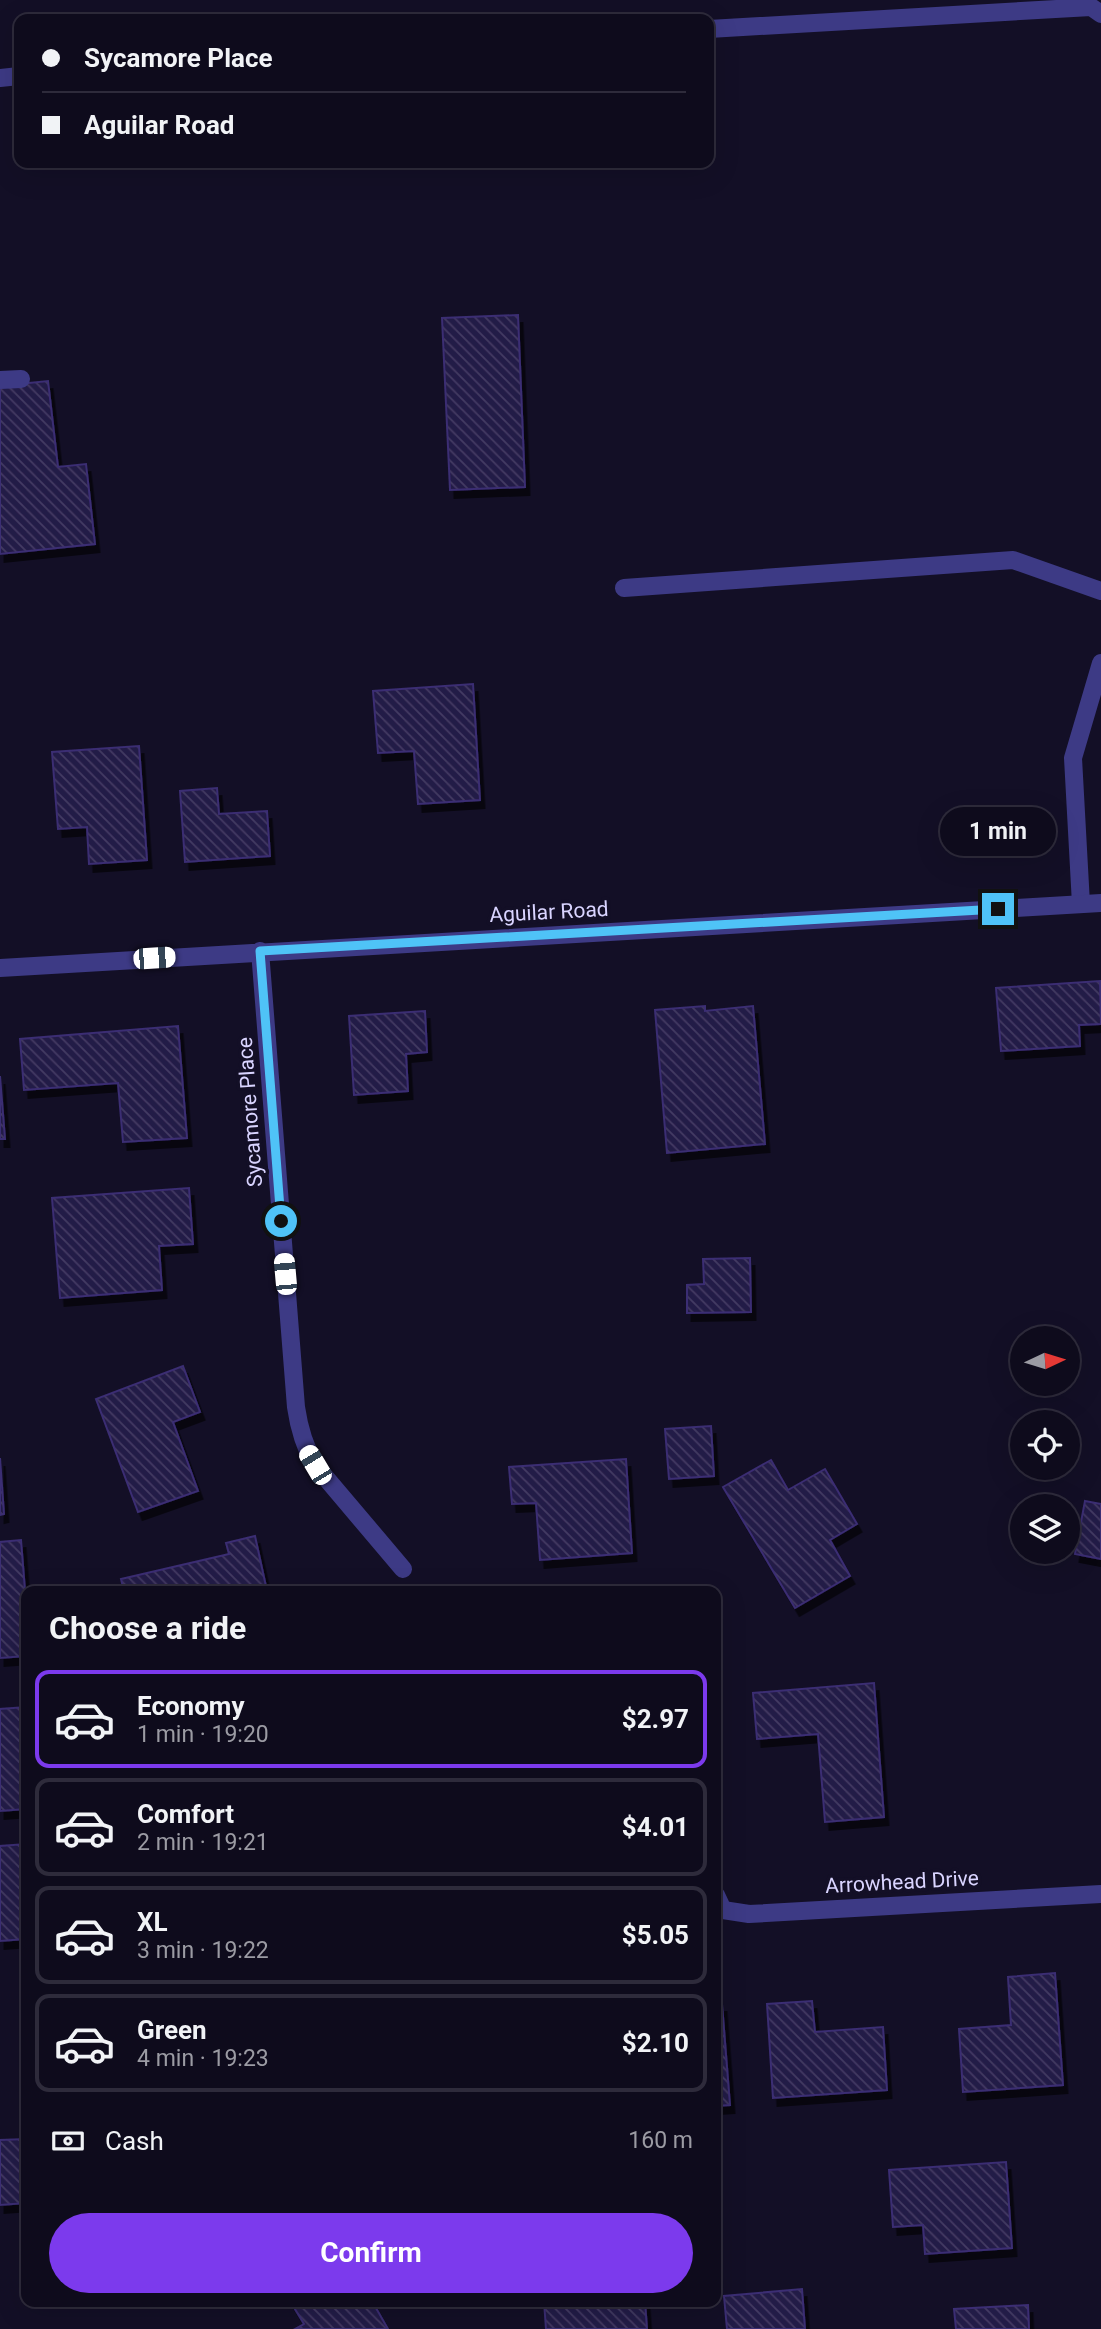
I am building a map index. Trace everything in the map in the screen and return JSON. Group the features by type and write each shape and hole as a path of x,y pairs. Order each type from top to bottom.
{"street":[{"path":"714,29 1091,7 1101,15"},
{"path":"0,380 21,379"},
{"path":"624,588 1013,560 1101,592"},
{"path":"1080,904 1073,758 1101,663"},
{"name":"Aguilar Road","path":"0,968 1101,903"},
{"name":"Sycamore Place","path":"260,951 299,1427 304,1446 315,1465 403,1569"},
{"name":"Arrowhead Drive","path":"721,1906 723,1910 749,1914 1101,1894"}],"building":[{"path":"518,315 525,487 450,490 442,318"},
{"path":"48,381 58,467 86,464 95,544 0,554 0,386"},
{"path":"473,684 480,800 418,804 414,751 378,753 373,691"},
{"path":"139,746 147,860 89,864 87,827 58,829 52,752"},
{"path":"217,788 219,814 267,811 270,856 185,862 180,791"},
{"path":"1100,981 1101,1024 1079,1025 1080,1046 1001,1051 996,988"},
{"path":"705,1006 705,1011 753,1006 765,1144 667,1153 655,1010"},
{"path":"425,1011 427,1052 406,1054 408,1091 354,1095 349,1016"},
{"path":"178,1026 187,1138 123,1142 118,1083 24,1090 20,1039"},
{"path":"0,1076 5,1139 0,1139"},
{"path":"189,1188 193,1244 159,1246 162,1290 60,1298 52,1198"},
{"path":"750,1258 751,1312 687,1313 687,1285 704,1284 703,1259"},
{"path":"183,1366 200,1412 173,1422 198,1491 138,1512 96,1399"},
{"path":"711,1426 714,1476 669,1479 665,1429"},
{"path":"0,1458 4,1514 0,1515"},
{"path":"626,1459 632,1553 540,1560 536,1503 512,1504 509,1467"},
{"path":"771,1460 788,1490 825,1469 857,1524 830,1540 850,1576 795,1608 723,1487"},
{"path":"1085,1501 1101,1504 1101,1559 1080,1555 1080,1528"},
{"path":"255,1536 266,1586 123,1586 121,1579 229,1554 226,1543"},
{"path":"21,1540 25,1586 21,1586 21,1656 0,1658 0,1542"},
{"path":"874,1683 884,1817 825,1822 818,1734 757,1739 753,1693"},
{"path":"21,1707 21,1809 0,1811 0,1709"},
{"path":"21,1844 21,1939 0,1941 0,1846"},
{"path":"1055,1973 1063,2085 963,2092 959,2029 1011,2025 1008,1977"},
{"path":"812,2001 815,2032 883,2027 887,2090 773,2098 767,2004"},
{"path":"721,2004 722,2004 730,2105 721,2106"},
{"path":"21,2139 21,2203 0,2205 0,2140"},
{"path":"1006,2162 1012,2248 925,2254 923,2225 893,2227 889,2170"},
{"path":"802,2289 805,2329 727,2329 724,2296"},
{"path":"1028,2305 1029,2329 956,2329 954,2309"},
{"path":"294,2307 375,2307 388,2329 295,2329 304,2324"},
{"path":"544,2307 645,2307 647,2329 546,2329"}],"route":[{"path":"281,1221 260,951 998,909"}]}
